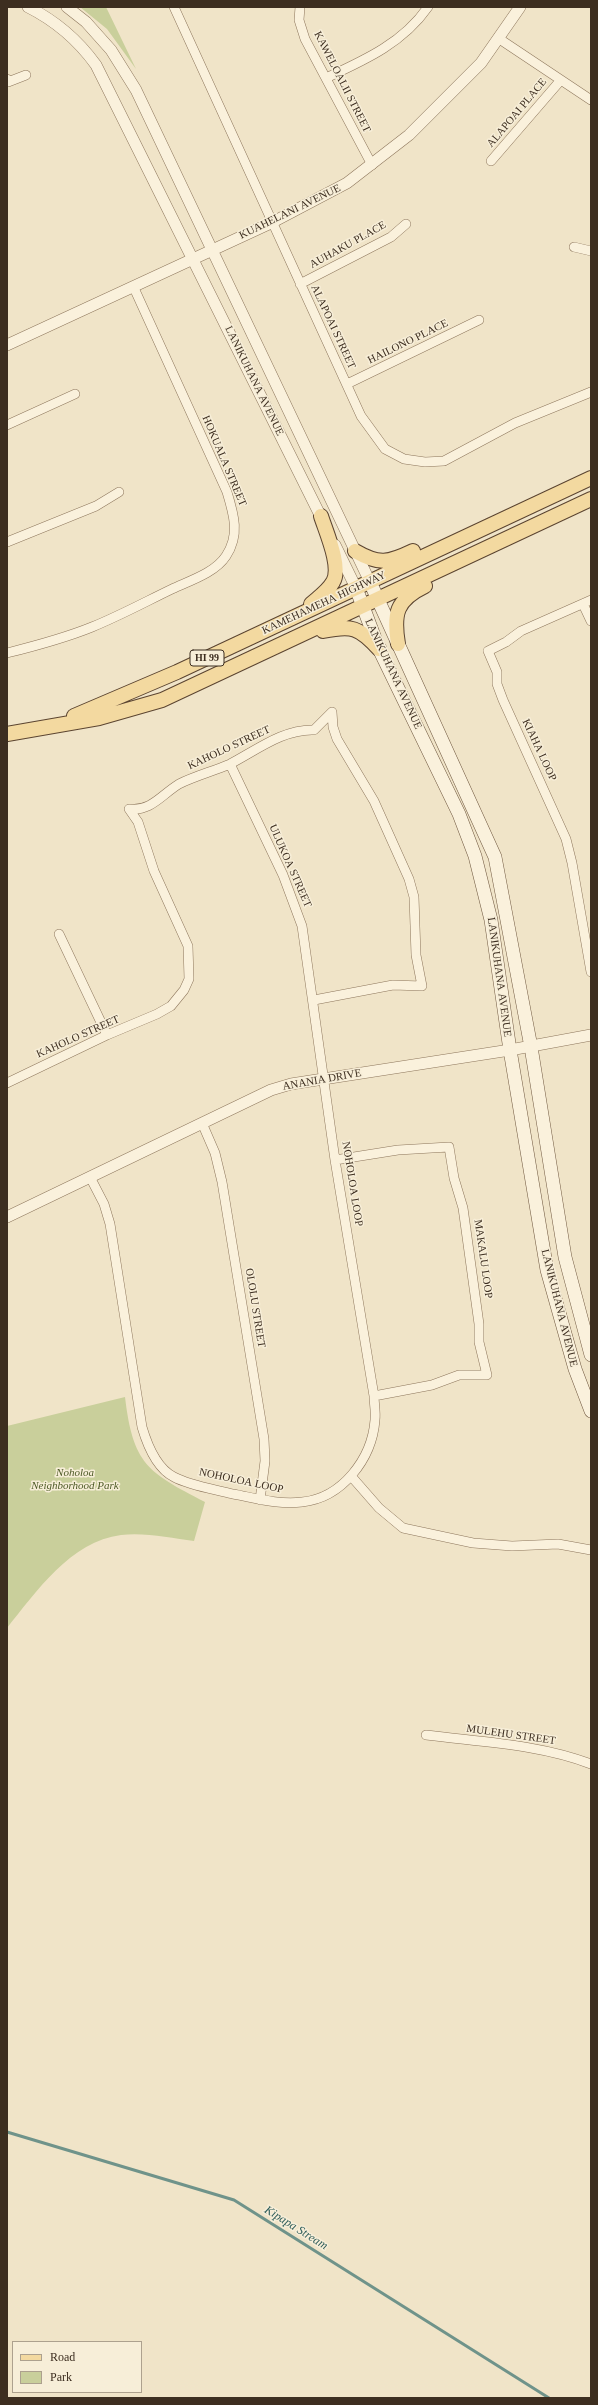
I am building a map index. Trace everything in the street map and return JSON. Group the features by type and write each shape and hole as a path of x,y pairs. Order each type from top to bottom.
{"main road":[{"name":"KAMEHAMEHA HIGHWAY","path":"56,724 177,672 301,612 370,582 530,505 591,478"},
{"name":"KAMEHAMEHA HIGHWAY","path":"7,734 56,724 99,718 162,700 591,499"},
{"path":"355,551 372,560 387,562 530,505"},
{"path":"398,644 396,616 404,599 412,592 480,561 577,506"},
{"path":"301,612 324,593 336,575 335,562 321,516"},
{"name":"LANIKUHANA AVENUE","path":"370,582 489,839 495,857 531,1047 565,1257 591,1355"},
{"name":"LANIKUHANA AVENUE","path":"356,588 379,649 459,814 476,856 491,920 510,1050 547,1270 575,1369 591,1411"},
{"path":"304,634 339,628 353,628 368,637 379,649"}],"street":[{"name":"LANIKUHANA AVENUE","path":"28,7 54,21 82,47 96,65 356,588"},
{"name":"LANIKUHANA AVENUE","path":"67,7 86,22 112,50 132,83 210,250 370,582"},
{"name":"ALAPOAI STREET","path":"174,7 361,416 385,449 404,459 425,462 444,461 515,423 591,392"},
{"name":"KAWELOALII STREET","path":"300,7 299,20 305,38 372,165"},
{"path":"326,78 381,52 417,23 428,7"},
{"name":"KUAHELANI AVENUE","path":"7,345 134,288 193,258 273,222 330,194 372,165 409,135 481,63 520,7"},
{"path":"498,38 560,81 591,100"},
{"path":"7,79 8,82 26,75"},
{"name":"ALAPOAI PLACE","path":"492,161 560,81"},
{"name":"AUHAKU PLACE","path":"300,284 391,237 406,224"},
{"path":"574,247 591,251"},
{"name":"HOKUALA STREET","path":"7,653 91,627 195,578 213,568 225,557 232,543 236,528 234,514 227,492 134,288"},
{"name":"HAILONO PLACE","path":"347,384 479,320"},
{"path":"7,425 75,394"},
{"path":"7,542 96,506 119,492"},
{"path":"587,602 591,621"},
{"name":"KIAHA LOOP","path":"587,602 521,631 506,642 488,651 497,672 498,684 503,700 566,839 572,863 591,972"},
{"name":"KAHOLO STREET","path":"7,1083 107,1035 140,1023 171,1006 184,990 189,979 188,946 152,865 138,822 129,809 140,810 147,808 180,784 230,764 283,736 300,730 314,730 332,712 332,727 337,739 374,801 409,879 414,897 416,955 422,986 393,985 314,1000"},
{"name":"ULUKOA STREET","path":"230,764 296,905 302,926 314,1000 324,1079"},
{"path":"59,934 107,1035"},
{"name":"ANANIA DRIVE","path":"7,1217 271,1090 324,1079 531,1047 591,1035"},
{"name":"NOHOLOA LOOP","path":"90,1177 104,1204 110,1224 135,1391 147,1444 158,1463 173,1477 211,1489 260,1500 302,1502 321,1498 338,1489 352,1476 364,1458 375,1420 374,1396 335,1160 324,1079"},
{"name":"OLOLU STREET","path":"202,1123 215,1153 222,1182 264,1439 265,1462 260,1500"},
{"name":"MAKALU LOOP","path":"335,1160 398,1150 450,1147 454,1178 463,1208 480,1324 479,1342 487,1375 459,1376 432,1385 374,1396"},
{"path":"352,1476 379,1508 403,1528 473,1543 512,1546 558,1544 591,1550"},
{"name":"MULEHU STREET","path":"426,1735 571,1756 591,1764"}],"green space":[{"path":"80,7 106,7 136,69 107,29"},
{"name":"Noholoa Neighborhood Park","path":"125,1397 128,1420 133,1437 139,1452 146,1463 156,1473 169,1482 205,1502 194,1541 139,1534 121,1535 103,1539 86,1547 56,1570 7,1628 7,1426"}],"waterway":[{"name":"Kipapa Stream","path":"7,2132 234,2200 549,2398"}]}
